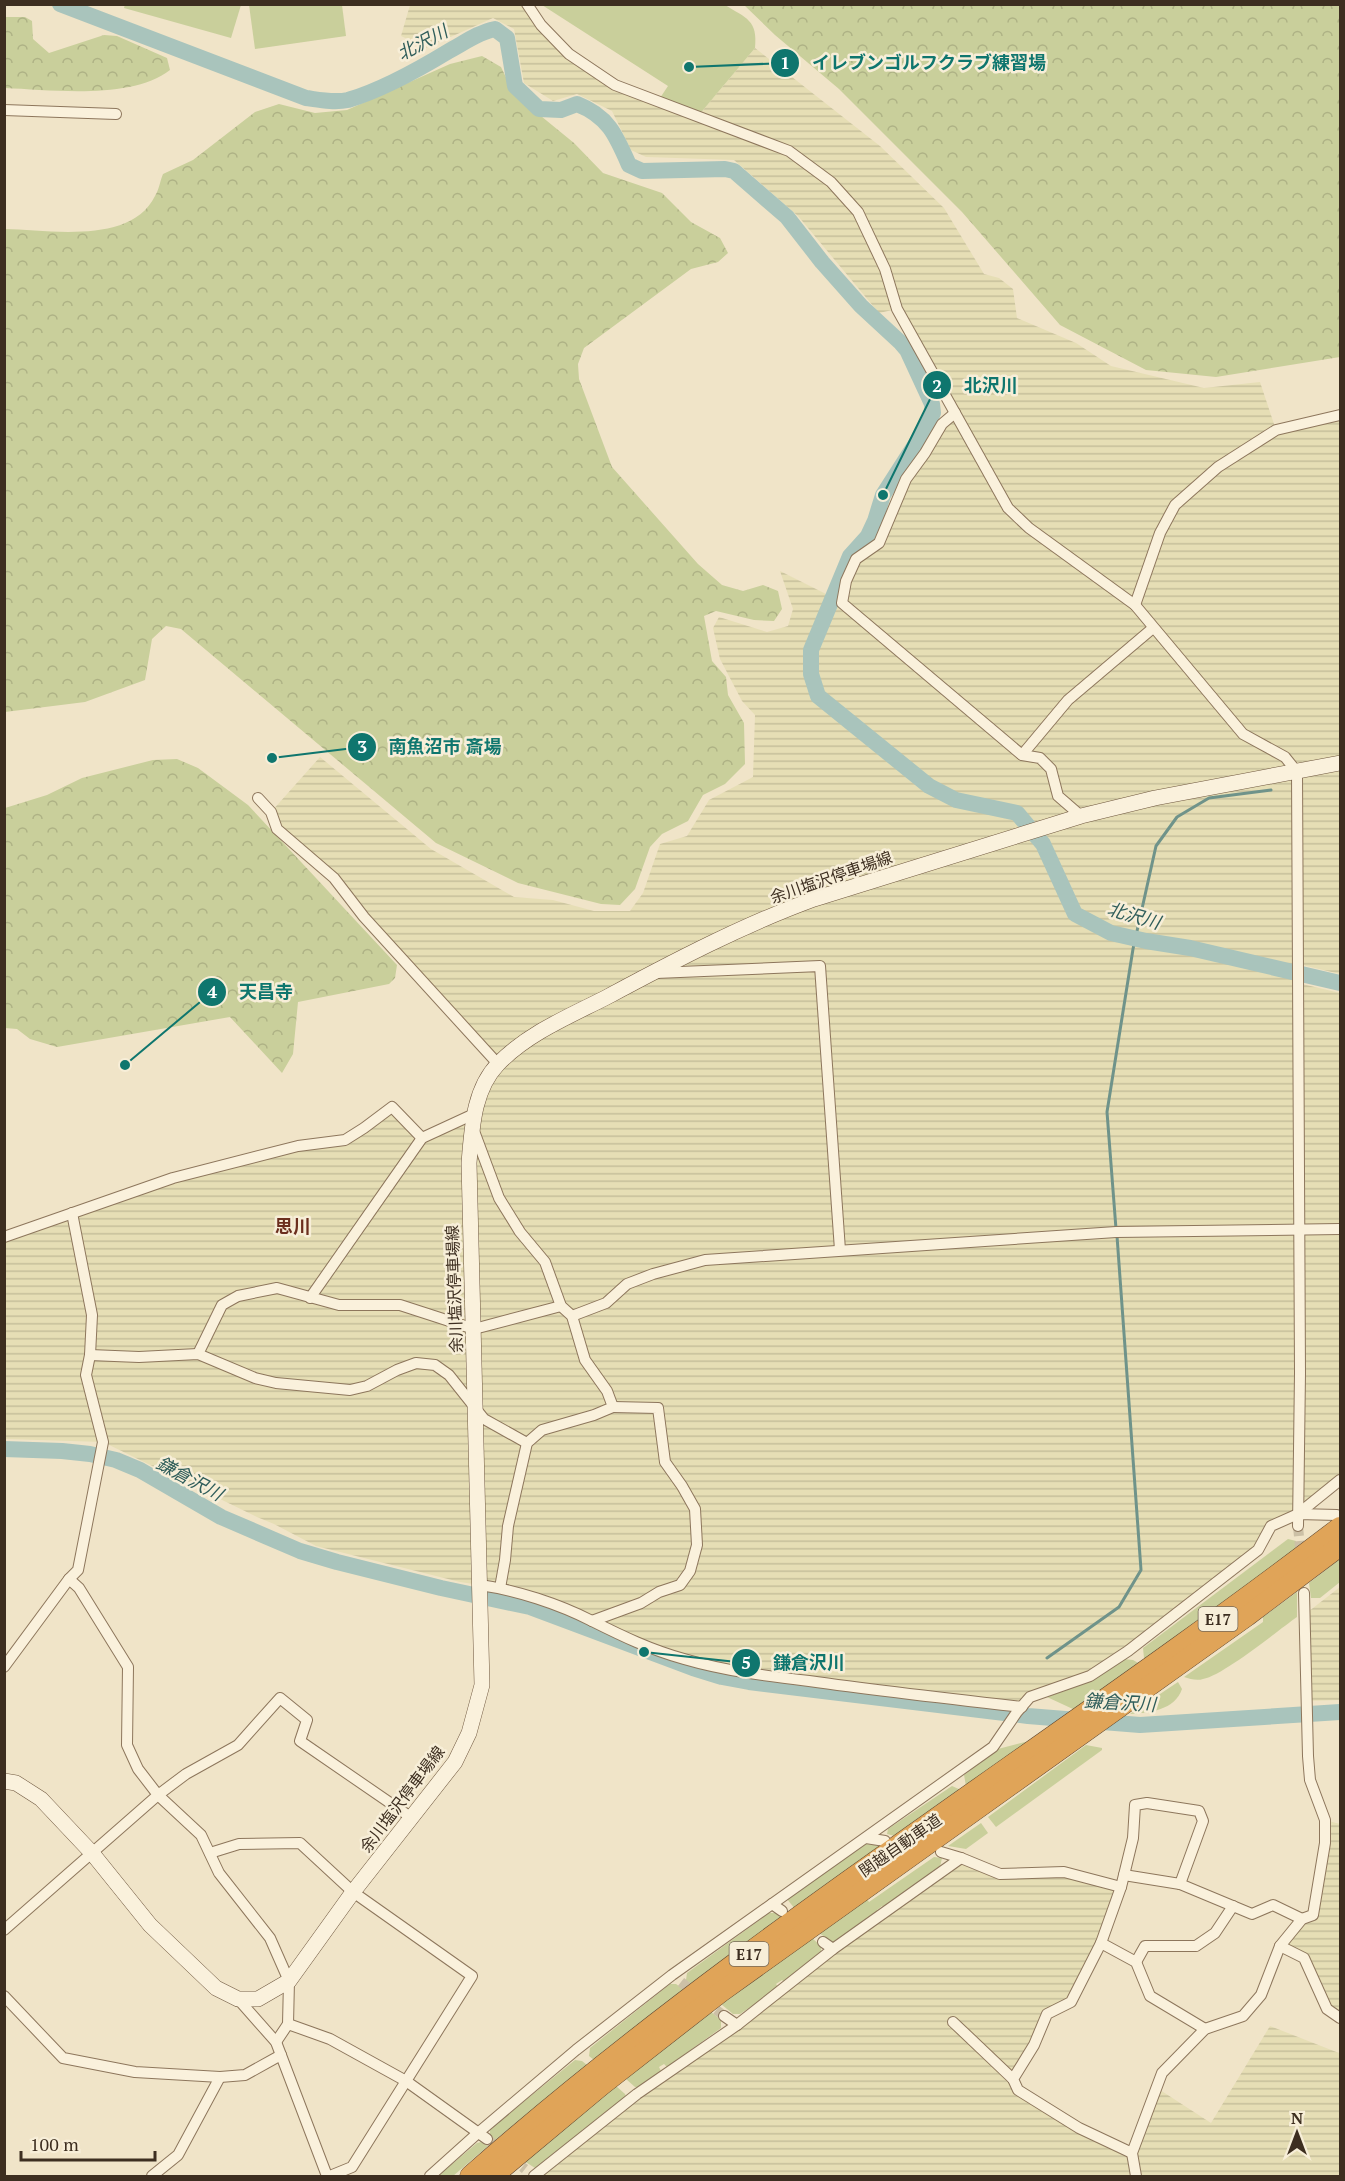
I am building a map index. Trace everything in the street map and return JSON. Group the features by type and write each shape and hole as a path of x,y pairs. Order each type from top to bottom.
{"highway":[{"name":"関越自動車道","path":"1104,1710 1339,1521"},
{"name":"関越自動車道","path":"470,2176 593,2074 714,1979 1341,1546"},
{"name":"関越自動車道","path":"493,2176 602,2085 721,1992 1048,1749"}],"main road":[{"name":"余川塩沢停車場線","path":"238,1999 258,1999 290,1981 353,1892 455,1762 470,1733 482,1685 469,1163 473,1121 484,1086 498,1064 537,1033 652,973 783,911 814,899 1081,816 1155,798 1341,763"},
{"path":"4,1781 16,1783 42,1799 92,1853 150,1924 216,1988 238,1999"}],"street":[{"path":"527,4 541,25 569,54 615,86 789,151 831,182 858,212 885,269 897,309 1008,507 1029,528 1135,604 1243,734 1285,757 1297,772 1300,1373 1298,1526"},
{"path":"4,110 116,114"},
{"path":"955,413 942,424 906,479 879,543 856,560 846,581 842,603 1022,755 1040,758 1051,769 1058,796 1081,816"},
{"path":"1135,604 1160,533 1175,505 1218,467 1276,430 1341,415"},
{"path":"1022,755 1068,700 1153,628"},
{"path":"258,798 271,812 277,829 334,879 364,917 498,1064"},
{"path":"652,973 820,966 840,1250"},
{"path":"4,1237 173,1178 298,1146 345,1140 392,1107 422,1138"},
{"path":"310,1298 422,1138 473,1121 499,1198 520,1232 544,1262 561,1306 572,1316 585,1360 607,1391 613,1407"},
{"path":"4,1667 78,1570 103,1442 86,1375 90,1355 92,1315 72,1213"},
{"path":"572,1316 606,1303 627,1284 653,1274 705,1260 1116,1232 1341,1229"},
{"path":"198,1354 222,1305 238,1296 277,1288 339,1305 400,1305 474,1329 561,1306"},
{"path":"90,1355 139,1357 198,1354 255,1378 276,1383 350,1390 367,1386 416,1363 435,1365 449,1374 484,1419 527,1443"},
{"path":"500,1588 508,1526 527,1443 542,1430 613,1407 658,1408 665,1462 682,1485 695,1509 697,1545 690,1571 680,1586 659,1592 641,1603 592,1621"},
{"path":"430,2176 483,2135 576,2050 676,1978 772,1904 993,1747 1030,1697 1090,1676 1128,1651 1258,1551 1271,1526 1298,1514 1341,1480"},
{"path":"1298,1514 1339,1521"},
{"path":"69,1579 80,1588 128,1667 127,1745 138,1769 158,1795 201,1834 219,1873 270,1938 290,1981 288,2024 276,2042"},
{"path":"480,1585 500,1588 540,1600 592,1621 644,1646 711,1667 1019,1709"},
{"path":"1136,2176 1132,2153 1162,2073 1205,2029 1243,2016 1261,1995 1280,1946 1302,1919 1313,1915 1325,1843 1325,1820 1310,1780 1304,1593"},
{"path":"4,1930 158,1795 186,1774 238,1745 280,1698 306,1719 300,1741 412,1818"},
{"path":"1013,2079 1034,2045 1047,2014 1071,2002 1101,1943 1121,1887 1133,1838 1136,1805 1147,1803 1198,1811 1203,1821 1180,1884"},
{"path":"866,1838 885,1841"},
{"path":"210,1853 239,1844 300,1843 353,1892 472,1976 352,2167 329,2176 276,2042 238,1999"},
{"path":"941,1852 1000,1874 1064,1872 1121,1887"},
{"path":"530,2174 637,2094 737,2025 833,1949 961,1858"},
{"path":"1124,1875 1180,1884 1252,1914 1273,1905 1302,1919"},
{"path":"772,1904 782,1911"},
{"path":"1136,1962 1144,1946 1196,1946 1215,1933 1233,1905"},
{"path":"823,1942 833,1949"},
{"path":"1101,1943 1136,1962 1150,1996 1205,2029"},
{"path":"1280,1946 1304,1958 1327,2009 1341,2018"},
{"path":"4,1996 63,2058 135,2072 220,2077 245,2075 281,2055"},
{"path":"724,2016 737,2025"},
{"path":"953,2022 1013,2079 1018,2090 1079,2128 1132,2153"},
{"path":"288,2024 330,2039 406,2081 483,2135"},
{"path":"152,2176 178,2155 220,2077"}],"shaded area":[{"path":"410,5 527,5 541,25 615,85 698,116 755,48 880,146 944,208 984,274 999,278 1013,289 1017,318 1076,343 1111,366 1204,388 1260,382 1276,430 1340,415 1340,974 1298,964 1298,983 1340,993 1340,1480 1271,1526 1258,1550 1090,1676 1030,1697 1022,1707 711,1667 500,1588 460,1582 316,1546 103,1442 5,1439 4,1237 173,1178 345,1140 392,1107 422,1138 474,1114 498,1064 334,878 277,829 271,812 320,757 431,849 514,897 553,900 594,911 630,911 643,893 660,844 687,836 709,800 753,777 755,715 742,701 720,659 713,628 719,617 767,632 788,626 793,609 780,571 842,602 856,559 879,542 906,479 955,413 897,309 879,313 798,216 734,160 646,157 631,150 612,111 577,94 553,101 524,83 514,29 493,18 426,48 401,36"},
{"path":"1340,1587 1340,1700 1306,1701 1304,1615"},
{"path":"1325,1820 1340,1824 1340,2018 1327,2009 1304,1958 1280,1946 1313,1915"},
{"path":"961,1858 1000,1874 1064,1872 1121,1887 1071,2002 1047,2014 1013,2079 1018,2090 1132,2153 1157,2088 1211,2123 1270,2026 1339,2053 1340,2049 1340,2176 534,2176"}],"green space":[{"path":"125,4 241,5 231,38 124,8"},
{"path":"249,5 342,5 346,36 255,49"},
{"path":"542,5 725,5 749,21 755,31 755,48 698,116 658,101 668,86"},
{"path":"744,5 1340,5 1340,357 1216,377 1146,370 1060,325 962,212 839,89 775,35"},
{"path":"5,17 25,17 32,21 33,39 49,53 104,35 117,36 167,58 170,70 135,86 113,89 68,91 5,88"},
{"path":"482,56 501,67 514,94 574,143 603,173 662,193 691,222 720,238 728,253 718,262 691,269 584,348 578,364 579,379 612,467 698,564 722,585 743,591 763,585 778,591 782,609 774,621 754,620 716,611 704,616 712,661 726,677 728,695 744,723 745,764 725,784 703,795 688,821 662,834 650,847 635,889 620,905 601,904 518,883 436,843 181,629 166,626 152,639 145,680 85,702 5,712 5,229 88,231 128,222 143,212 155,196 163,174 193,160 255,112 279,104 315,113 347,110 450,64"},
{"path":"177,759 198,768 248,805 397,965 395,978 389,984 298,1002 293,1054 282,1073 230,1017 57,1047 30,1039 17,1029 5,1028 5,808 47,795 82,778 153,760"},
{"path":"1288,1539 1296,1541 1295,1550 1144,1658 1143,1648"},
{"path":"1340,1559 1340,1582 1320,1598 1311,1598 1309,1583"},
{"path":"1297,1592 1297,1617 1224,1670 1198,1680 1184,1677 1263,1622 1263,1617"},
{"path":"1123,1659 1133,1660 1140,1664 1075,1710 1047,1697 1092,1681"},
{"path":"1178,1682 1182,1689 1174,1702 1153,1711 1130,1714"},
{"path":"1029,1743 966,1786 964,1775 998,1749"},
{"path":"1086,1745 1102,1748 1102,1750 996,1827 988,1817"},
{"path":"952,1786 961,1790 895,1836 887,1834 888,1829"},
{"path":"981,1823 988,1833 966,1849 948,1846"},
{"path":"866,1844 882,1846 795,1909 787,1899"},
{"path":"934,1857 942,1858 940,1867 885,1908 882,1906 877,1910 879,1913 834,1943 819,1933 867,1899 869,1902"},
{"path":"769,1913 776,1913 783,1918 693,1985 686,1980 687,1973"},
{"path":"812,1938 821,1946 821,1952 785,1983 782,1980 776,1984 779,1988 740,2014 733,2014 721,2004"},
{"path":"670,1984 676,1984 685,1991 594,2060 589,2056 590,2048"},
{"path":"711,2012 721,2020 721,2028 667,2067 664,2064 659,2067 661,2071 642,2087 635,2087 626,2079"},
{"path":"575,2060 587,2065 495,2140 490,2136 490,2129"},
{"path":"616,2086 626,2097 591,2128 588,2126 582,2130 585,2135 539,2168 524,2161"},
{"path":"481,2142 488,2146 453,2176 438,2176 477,2143"}],"waterway":[{"name":"北沢川","path":"60,4 306,98 332,101 348,100 373,91 413,72 477,35 495,29 507,38 515,86 539,109 561,110 577,104 596,114 610,128 629,165 642,171 725,169 734,171 787,217 822,262 861,306 907,350 932,404 933,413 883,495 868,536 850,556 811,650 811,674 818,696 929,786 956,800 1017,813 1043,844 1075,914 1111,933 1190,948 1340,983"},
{"path":"1116,1229 1107,1112 1133,949 1156,846 1177,817 1209,798 1271,790"},
{"path":"1047,1658 1119,1607 1141,1570 1117,1236"},
{"name":"鎌倉沢川","path":"4,1449 62,1451 116,1460 140,1470 221,1517 300,1551 441,1588 530,1607 722,1677 1028,1716 1140,1725 1340,1712"}],"tunnel":[{"path":"1298,1526 1301,1558"},
{"path":"681,1982 724,2016"},
{"path":"487,2139 525,2169"}],"place":[{"name":"イレブンゴルフクラブ練習場","path":"689,67"},
{"name":"北沢川","path":"883,495"},
{"name":"南魚沼市 斎場","path":"272,758"},
{"name":"天昌寺","path":"125,1065"},
{"name":"鎌倉沢川","path":"644,1652"}],"district":[{"name":"思川","path":"293,1226"}]}
